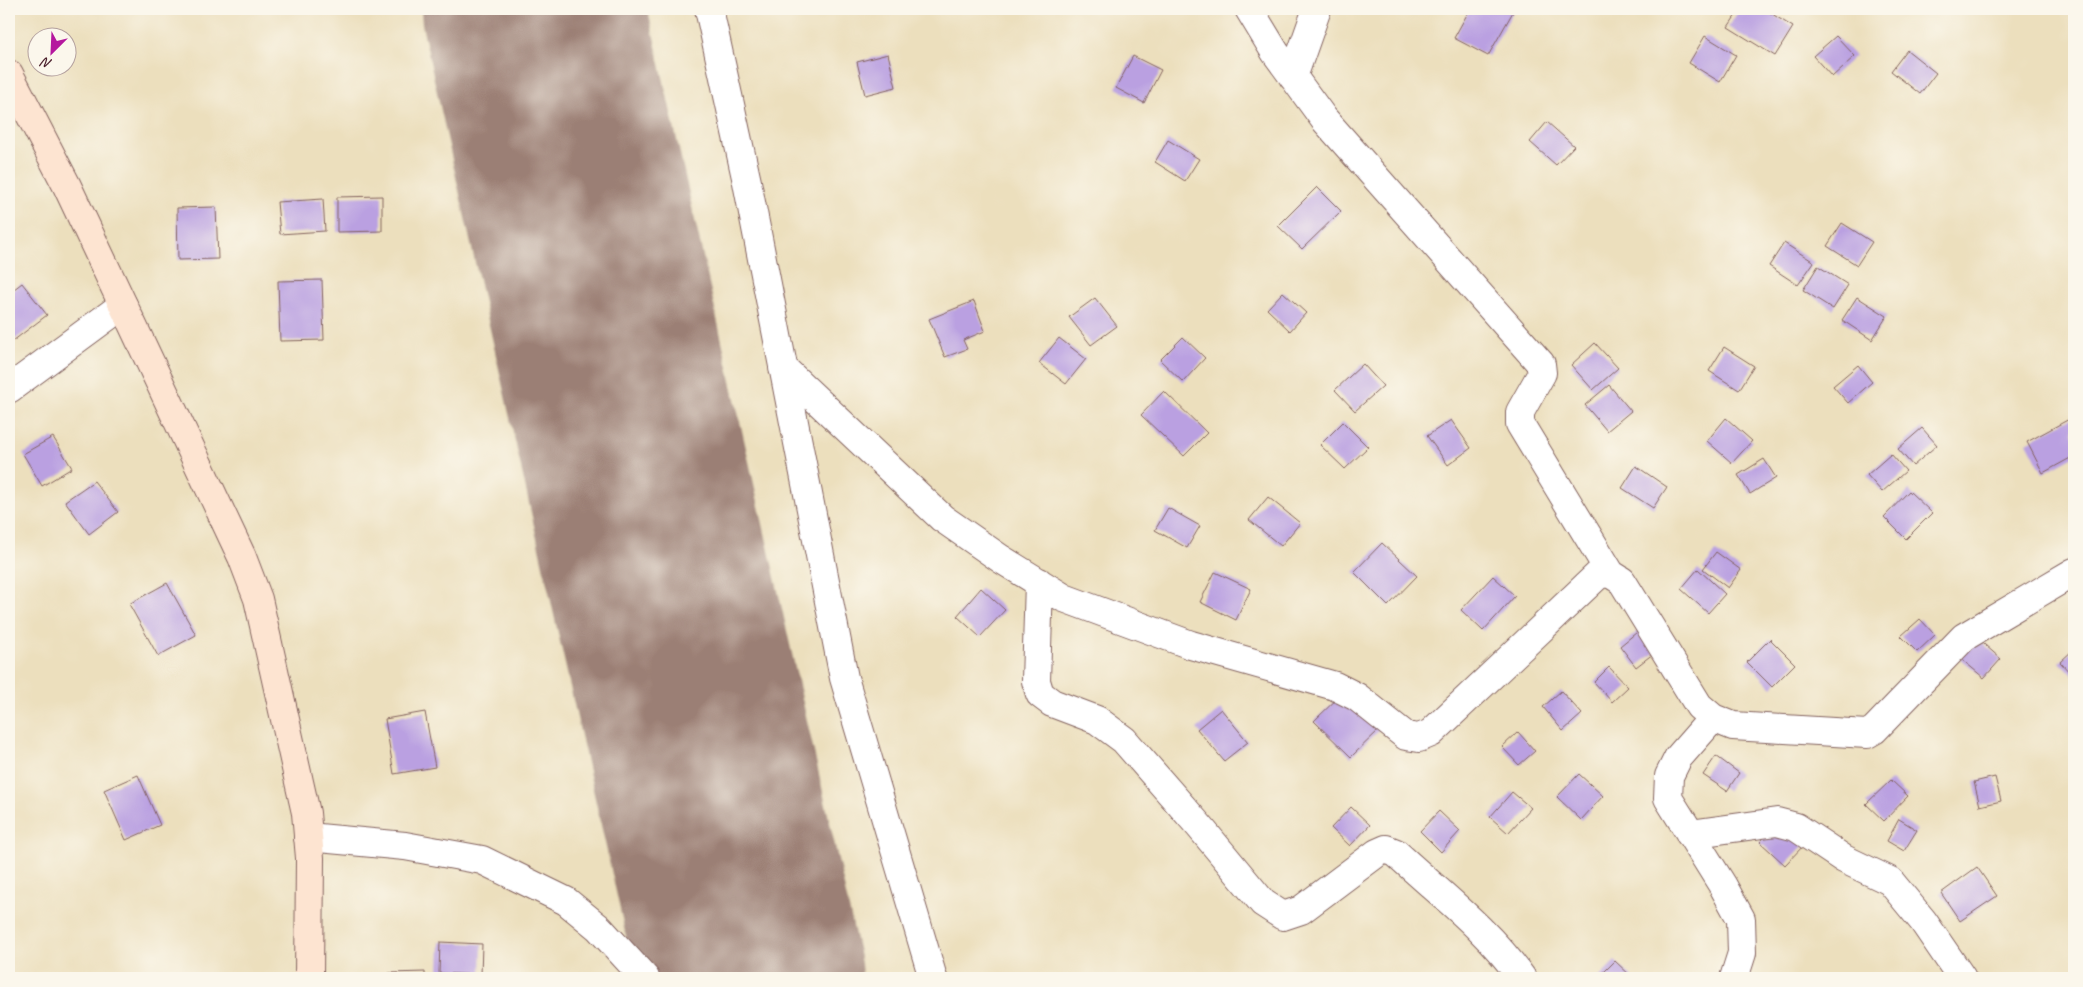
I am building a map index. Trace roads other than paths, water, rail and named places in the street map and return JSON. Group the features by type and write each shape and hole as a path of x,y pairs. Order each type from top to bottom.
{"street":[{"path":"709,9 747,182 844,678 933,978"},
{"path":"1249,9 1275,52 1324,119 1541,364 1542,373 1520,412 1520,424 1611,574 1622,581 1699,706 1713,718 1733,726 1867,734 1874,730 1964,638 2074,572"},
{"path":"1294,77 1317,9"},
{"path":"9,74 66,186 123,305 242,557 258,600 306,813 310,858 309,978"},
{"path":"9,389 123,305"},
{"path":"783,368 942,518 1064,598 1191,646 1335,686 1357,696 1406,736 1419,738 1432,733 1600,573 1611,574"},
{"path":"1038,582 1036,680 1040,694 1052,703 1097,720 1124,740 1263,903 1283,916 1301,910 1377,853 1386,849 1396,853 1490,940 1511,962 1522,978"},
{"path":"1713,718 1678,758 1669,776 1668,798 1723,886 1741,919 1742,953 1734,978"},
{"path":"1690,834 1777,822 1796,827 1844,859 1890,882 1924,920 1962,978"},
{"path":"308,838 405,846 482,860 566,901 599,928 645,978"}]}
